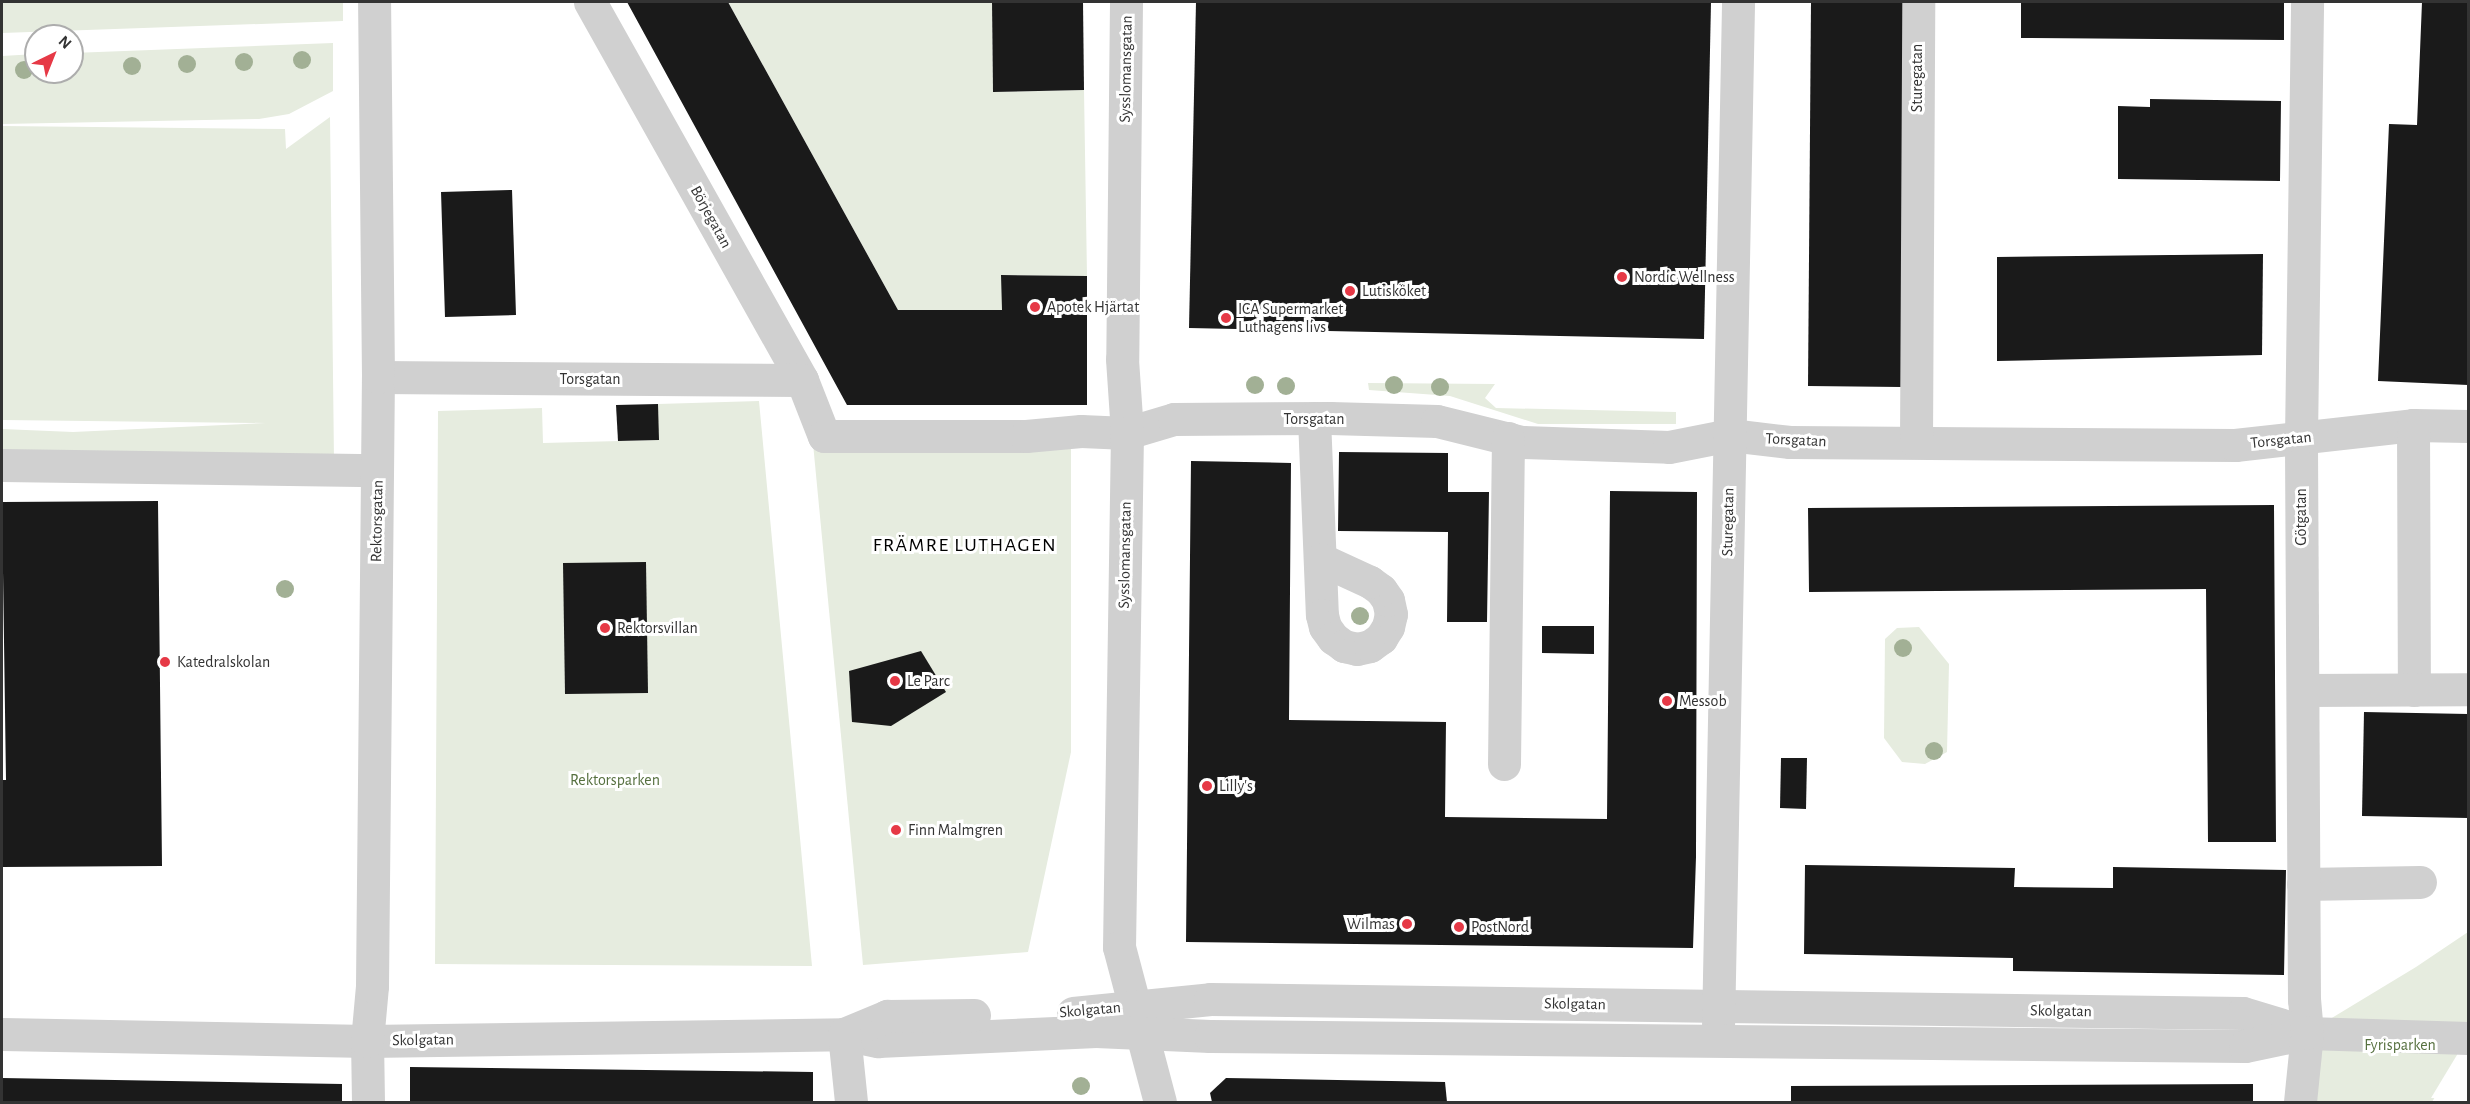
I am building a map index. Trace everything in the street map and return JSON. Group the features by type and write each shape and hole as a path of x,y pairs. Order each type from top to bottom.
{"street":[{"name":"Rektorsgatan","path":"368,1102 367,1041 372,986 378,377 374,2"},
{"name":"Börjegatan","path":"590,2 802,380 824,436"},
{"name":"Sysslomansgatan","path":"1126,2 1122,359 1127,432 1119,947 1160,1102"},
{"name":"Sturegatan","path":"1717,1042 1738,2"},
{"name":"Sturegatan","path":"1916,442 1918,2"},
{"name":"Götgatan","path":"2300,1102 2307,1033 2304,1000 2301,438 2307,2"},
{"name":"Torsgatan","path":"378,377 802,380"},
{"name":"Torsgatan","path":"824,436 1026,436 1081,431 1127,432 1174,419 1314,418 1437,421 1522,442 1669,447 1730,435 1790,442 2235,446 2413,425 2469,426"},
{"path":"1314,418 1320,559"},
{"path":"2413,425 2414,690"},
{"path":"1504,764 1508,438"},
{"path":"2,465 377,470"},
{"path":"2302,690 2469,689"},
{"path":"2303,884 2420,882"},
{"name":"Skolgatan","path":"1138,1020 1210,999 2242,1013 2307,1033"},
{"name":"Skolgatan","path":"2,1034 367,1041 844,1034 887,1016 1091,1012 1138,1020 1717,1042 2245,1046 2307,1033 2464,1038"},
{"path":"844,1034 851,1102"}],"green space":[{"path":"2,2 343,2 343,21 84,30 84,24 24,24 24,32 2,33"},
{"path":"728,2 992,2 993,92 1084,90 1087,276 1002,275 1002,310 898,310"},
{"path":"333,43 333,91 289,114 259,119 2,124 2,56 24,55 24,84 84,84 84,53"},
{"path":"330,117 334,460 2,455 2,429 73,432 266,423 2,420 2,126 285,129 286,149"},
{"path":"1368,383 1495,384 1485,398 1496,408 1676,412 1676,424 1538,424 1450,396 1369,390"},
{"name":"Rektorsparken","path":"759,401 812,966 435,964 438,411 542,408 543,443 658,440 658,404"},
{"path":"812,433 1071,435 1071,752 1028,952 863,965"},
{"path":"1919,627 1949,664 1947,752 1925,764 1902,762 1884,738 1885,639 1897,628"},
{"name":"Fyrisparken","path":"2468,932 2468,1041 2432,1102 2297,1102 2307,1033 2416,967"}],"pier":[{"path":"2468,1038 2468,1099 2431,1098 2466,1040"}],"building":[{"path":"627,2 728,2 898,310 1002,310 1001,275 1087,276 1087,405 847,405"},
{"path":"992,2 1083,2 1084,90 993,92"},
{"path":"1196,2 1711,2 1704,339 1189,328"},
{"path":"1811,2 1905,2 1901,387 1808,386"},
{"path":"2021,2 2284,2 2284,40 2021,38"},
{"path":"2422,2 2468,2 2468,385 2378,381 2389,124 2417,125"},
{"path":"2150,99 2281,101 2280,181 2118,179 2118,106 2150,107"},
{"path":"512,190 516,315 445,317 441,192"},
{"path":"2263,254 2262,355 1997,361 1997,257"},
{"path":"658,404 659,440 618,441 616,405"},
{"path":"1339,452 1448,453 1448,492 1489,492 1487,622 1447,622 1448,532 1338,531"},
{"path":"1191,461 1291,463 1289,720 1446,722 1445,817 1607,819 1610,491 1697,492 1696,857 1693,948 1186,942"},
{"path":"158,501 162,866 2,867 2,780 6,780 2,502"},
{"path":"2274,505 2276,842 2208,842 2206,589 1809,592 1808,508"},
{"name":"Rektorsvillan","path":"646,562 648,693 565,694 563,563"},
{"path":"1542,626 1594,626 1594,654 1542,653"},
{"name":"Le Parc","path":"921,651 946,692 891,726 852,722 849,671"},
{"path":"2364,712 2468,714 2468,818 2362,816"},
{"path":"1781,758 1807,758 1806,809 1780,808"},
{"path":"1805,865 2015,868 2014,887 2113,888 2113,867 2286,870 2284,975 2013,971 2013,958 1804,954"},
{"path":"410,1067 813,1072 813,1102 410,1102"},
{"path":"2,1078 342,1084 342,1102 2,1102"},
{"path":"1226,1078 1445,1082 1447,1102 1212,1102 1210,1093"},
{"path":"2253,1084 2253,1102 1791,1102 1791,1086"}],"place":[{"name":"Nordic Wellness","path":"1622,277"},
{"name":"Lutisköket","path":"1350,291"},
{"name":"Apotek Hjärtat","path":"1035,307"},
{"name":"ICA Supermarket Luthagens livs","path":"1226,318"},
{"name":"Rektorsvillan","path":"605,628"},
{"name":"Katedralskolan","path":"165,662"},
{"name":"Le Parc","path":"895,681"},
{"name":"Messob","path":"1667,701"},
{"name":"Lilly's","path":"1207,786"},
{"name":"Finn Malmgren","path":"896,830"},
{"name":"Wilmas","path":"1407,924"},
{"name":"PostNord","path":"1459,927"}],"district":[{"name":"FRÄMRE LUTHAGEN","path":"965,545"}]}
